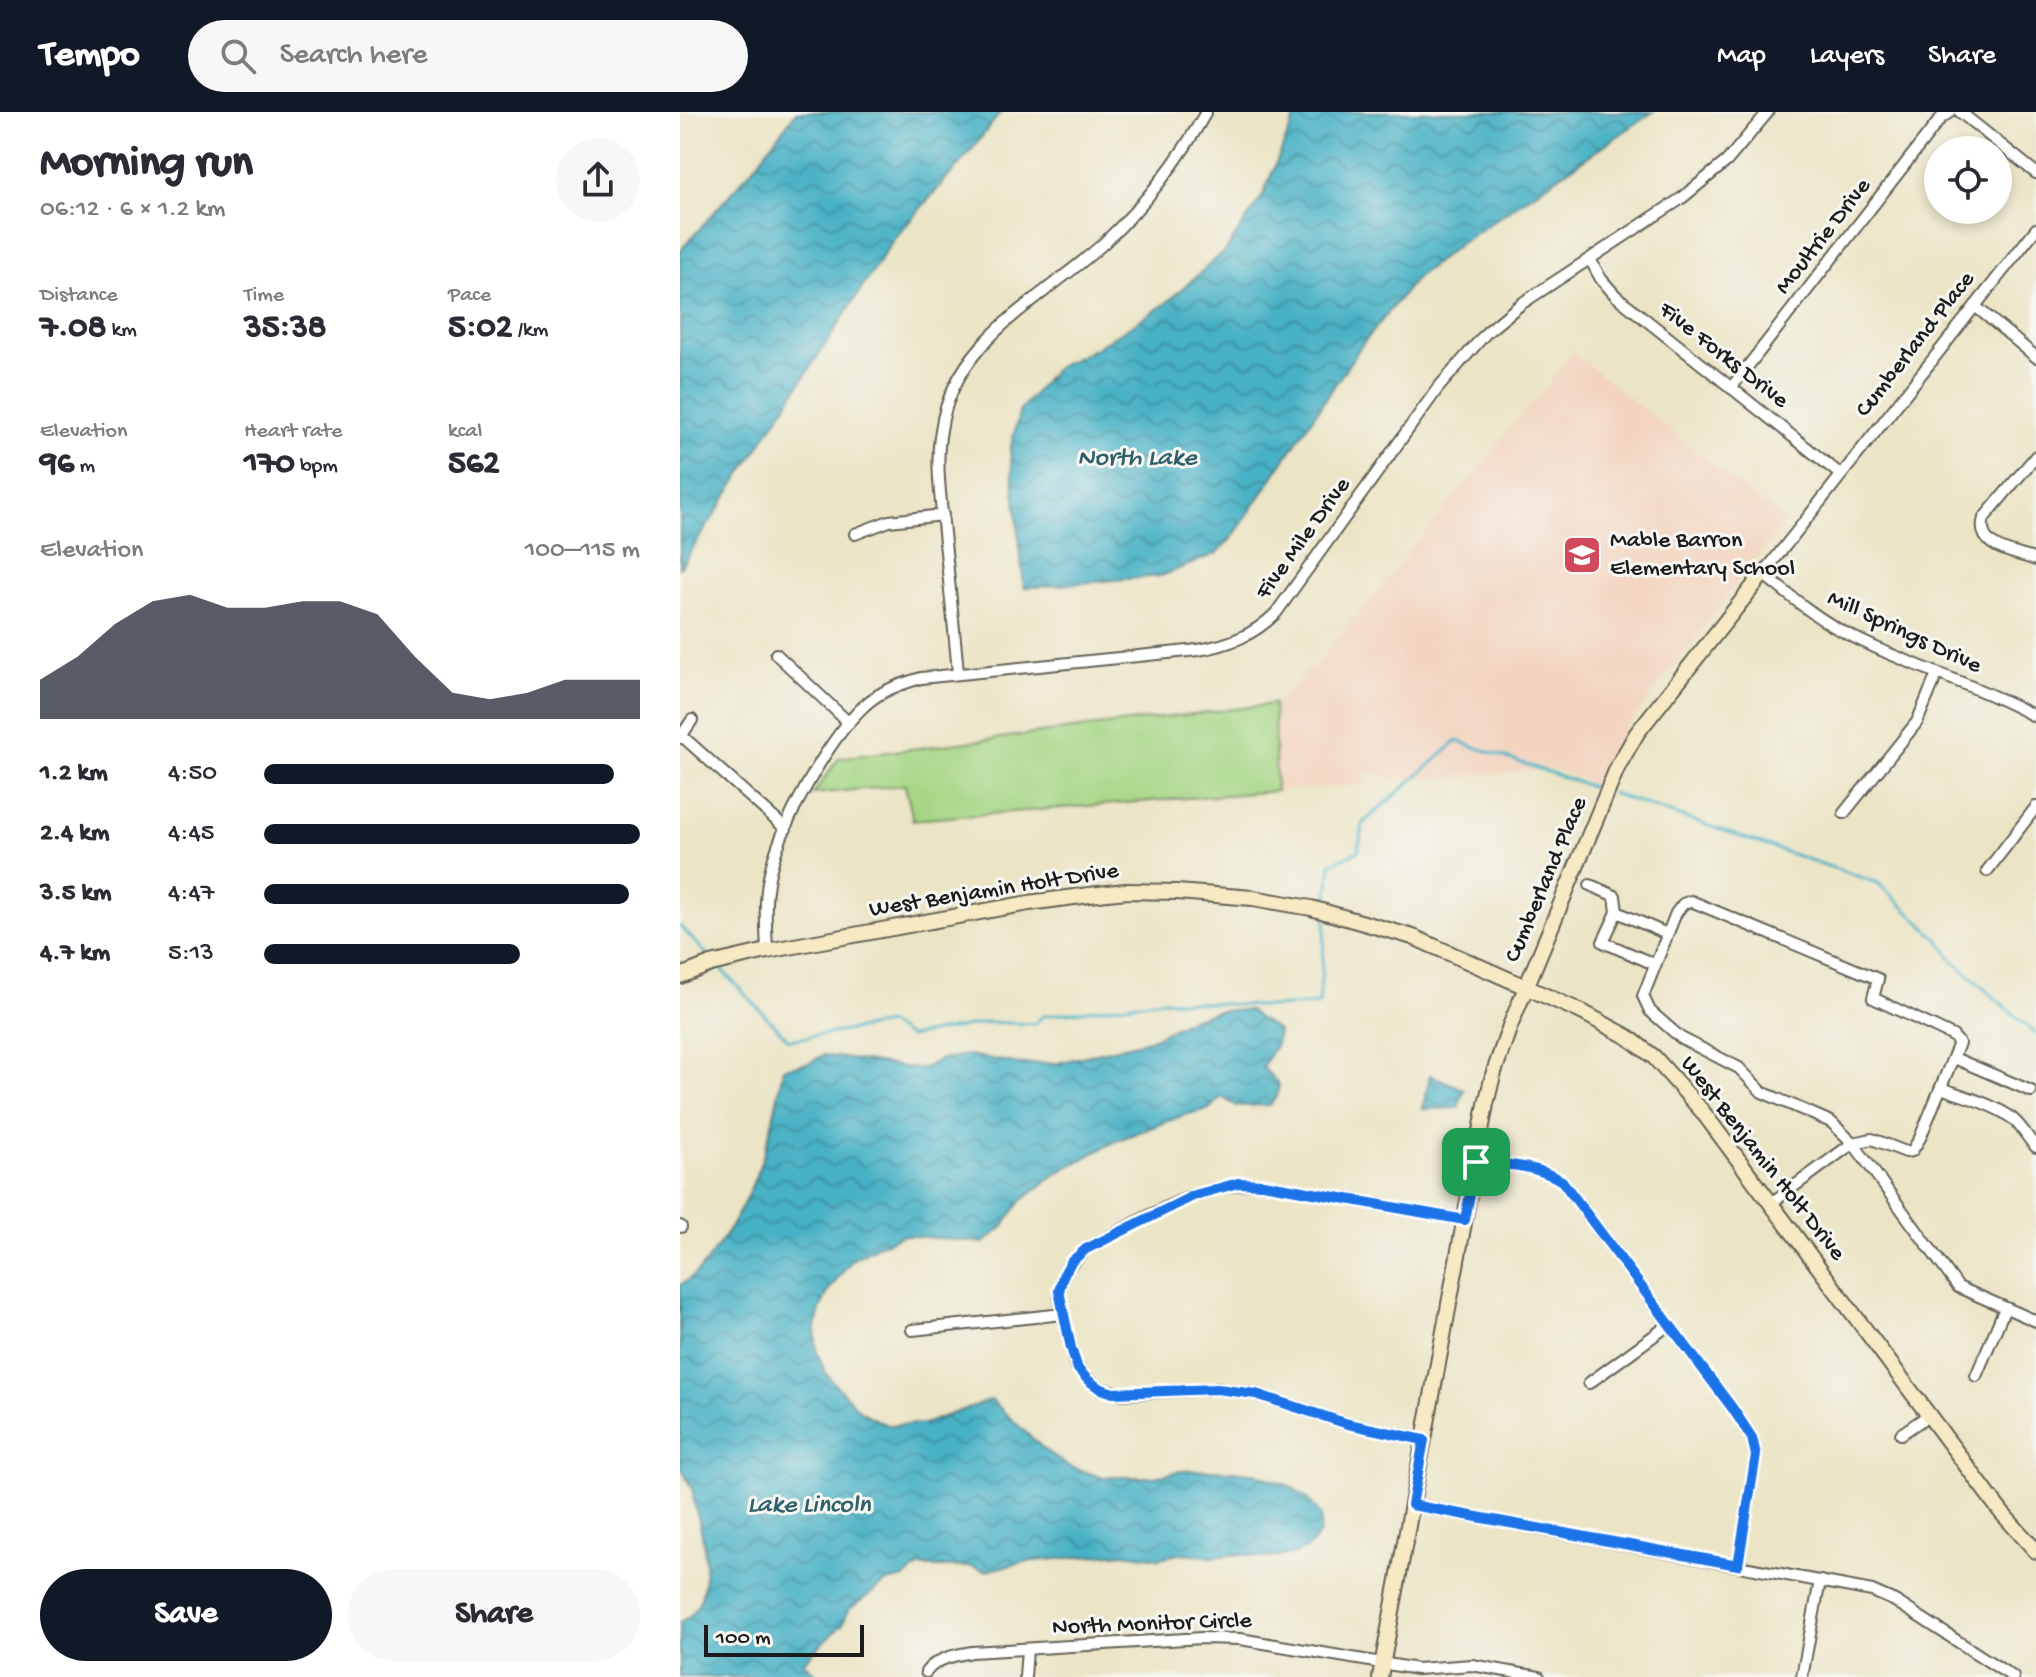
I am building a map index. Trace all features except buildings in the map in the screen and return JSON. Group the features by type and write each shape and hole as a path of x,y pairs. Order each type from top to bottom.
{"street":[{"path":"958,673 939,446 946,406 958,377 993,332 1057,283 1124,222 1173,164 1206,112"},
{"name":"Five Mile Drive","path":"767,951 765,898 770,873 786,829 823,759 867,703 890,689 921,678 1198,650 1231,643 1256,630 1276,613 1298,585 1461,358 1521,304 1682,198 1710,176 1768,112"},
{"name":"Moultrie Drive","path":"1731,388 1941,118 1950,112"},
{"path":"1960,112 2036,173"},
{"name":"Cumberland Place","path":"1381,1670 1493,1075 1526,986 1627,748 2036,229"},
{"name":"Five Forks Drive","path":"1590,259 1601,279 1616,296 1841,475"},
{"path":"1975,306 2036,357"},
{"path":"2036,456 1984,518 1982,526 1989,543 2036,560"},
{"path":"855,534 889,521 943,515"},
{"name":"Mill Springs Drive","path":"1763,574 1837,628 2036,717"},
{"path":"776,654 849,723"},
{"path":"1844,813 1917,722 1937,674"},
{"path":"692,720 681,737 786,829"},
{"path":"1987,871 2036,807"},
{"path":"1590,885 1615,896 1617,912 1603,942 1654,964"},
{"name":"West Benjamin Holt Drive","path":"680,976 711,964 767,951 1029,903 1126,891 1204,893 1274,901 1361,921 1413,937 1603,1022 1654,1057 1702,1111 2001,1512 2036,1551"},
{"path":"1770,1204 1853,1143 1872,1139 1906,1152 1912,1151 1959,1043 1953,1036 1873,998 1878,979 1691,901 1683,904 1676,913 1654,964 1643,996 1650,1011 1681,1038 1739,1068 1762,1092 1831,1122 1853,1143 1958,1287 2036,1321"},
{"path":"1617,912 1667,934"},
{"path":"1954,1058 2031,1091"},
{"path":"1941,1088 2015,1121 2036,1147"},
{"path":"1476,1162 1538,1170 1562,1181 1733,1409 1753,1442 1756,1463 1738,1565"},
{"path":"1424,1440 1348,1424 1256,1394 1217,1389 1123,1394 1105,1390 1088,1380 1078,1369 1059,1296 1061,1283 1067,1268 1078,1255 1195,1195 1219,1187 1263,1184 1465,1220"},
{"path":"1976,1376 2005,1308"},
{"path":"912,1330 1063,1314"},
{"path":"1589,1383 1670,1324"},
{"path":"1901,1434 1929,1415"},
{"path":"1412,1505 1738,1565 1884,1596 2013,1677"},
{"path":"1802,1677 1820,1581"},
{"name":"North Monitor Circle","path":"926,1672 930,1666 958,1654 1202,1638 1240,1639 1381,1670 1472,1665 1539,1677"},
{"path":"1025,1677 1027,1649"}],"shaded area":[{"name":"Mable Barron Elementary School","path":"1573,353 1785,521 1625,729 1594,785 1555,769 1400,781 1365,770 1366,784 1276,791 1274,704 1321,659"}],"green space":[{"path":"1274,704 1276,791 913,820 905,785 813,794 839,758"}],"water":[{"path":"796,112 1001,112 894,239 680,568 680,251 754,167"},
{"name":"North Lake","path":"1297,112 1653,112 1461,243 1417,277 1361,346 1232,538 1216,554 1161,576 1024,588 1010,450 1020,410 1057,367 1094,349 1165,304 1226,250 1263,195"},
{"name":"Lake Lincoln","path":"1250,1010 1278,1031 1276,1044 1262,1067 1279,1084 1277,1096 1270,1105 1237,1106 1221,1097 1209,1109 1184,1115 1116,1141 1057,1173 1020,1202 1003,1227 984,1243 903,1235 853,1259 829,1290 820,1309 815,1330 817,1352 826,1374 860,1411 886,1425 923,1424 991,1400 1046,1451 1068,1466 1101,1477 1154,1477 1180,1471 1214,1470 1254,1473 1290,1486 1309,1500 1321,1516 1320,1533 1307,1549 1291,1555 1265,1558 1242,1554 1210,1557 1185,1553 1159,1558 1124,1553 1024,1562 986,1571 972,1567 919,1567 904,1578 887,1582 848,1610 843,1624 803,1662 819,1677 680,1677 680,1622 692,1613 699,1601 705,1569 693,1491 680,1466 680,1285 692,1277 718,1246 753,1183 774,1116 783,1068 809,1063 823,1055 911,1068 924,1068 941,1059 969,1055 1020,1064 1058,1063 1152,1039 1190,1019 1217,1011"},
{"path":"1430,1075 1464,1089 1458,1108 1423,1109"}],"waterway":[{"path":"1327,906 1331,864 1358,851 1363,823 1457,741 1604,791"},
{"path":"1611,793 1878,883 1938,939 1954,962 2036,1034"},
{"path":"719,967 789,1040 888,1024 909,1037 989,1022 1034,1024 1043,1016 1163,1000 1274,1007 1319,1004 1326,918"},
{"path":"680,926 711,959"}],"place":[{"name":"Mable Barron Elementary School","path":"1582,555"}],"route":[{"path":"1476,1162 1538,1170 1562,1181 1752,1438 1756,1463 1738,1565 1412,1505 1424,1440 1348,1424 1256,1394 1217,1389 1113,1393 1099,1388 1078,1369 1059,1291 1067,1268 1086,1249 1195,1195 1238,1183 1263,1184 1465,1220 1476,1162"}]}
